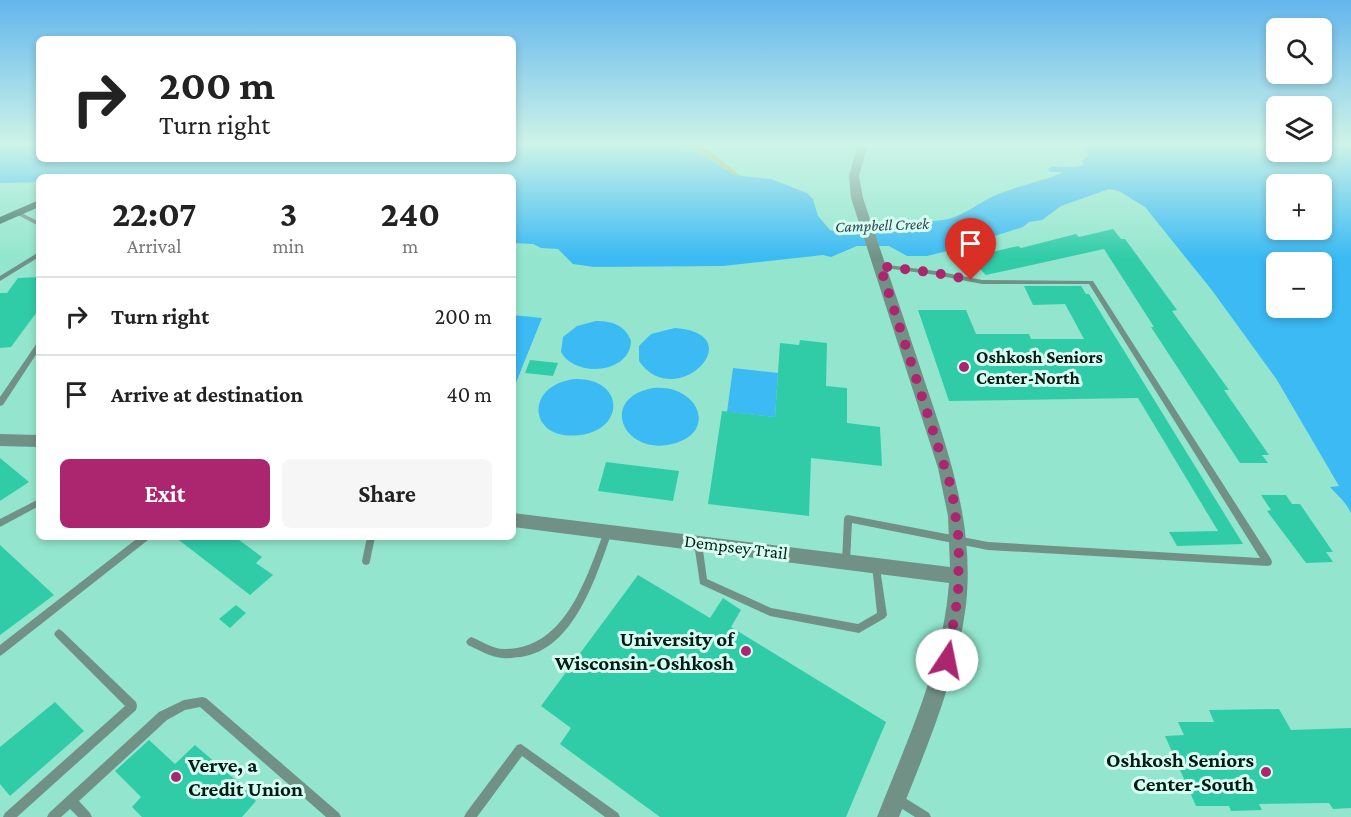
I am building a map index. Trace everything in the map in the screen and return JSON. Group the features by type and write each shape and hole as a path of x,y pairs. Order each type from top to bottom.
{"street":[{"path":"855,182 871,240 946,468 952,490 959,542 958,596 947,660 888,817"},
{"path":"0,221 36,204"},
{"path":"0,440 36,441"},
{"name":"Dempsey Trail","path":"516,520 959,576"}],"lane":[{"path":"18,213 36,222"},
{"path":"0,279 36,256"},
{"path":"846,561 848,519 959,542 999,547 1268,562 1090,282 982,282 880,266"},
{"path":"0,403 36,349"},
{"path":"0,523 36,504"},
{"path":"471,642 505,654 534,649 559,632 586,589 608,532"},
{"path":"0,651 141,540"},
{"path":"366,561 370,540"},
{"path":"698,543 703,581 771,612 859,629 882,615 876,564"},
{"path":"9,817 132,706 59,634"},
{"path":"53,817 163,716 184,705 202,702 335,817"},
{"path":"470,817 521,749 614,817"},
{"path":"895,798 925,817"},
{"path":"71,801 86,817"}],"water":[{"path":"516,182 779,182 807,193 813,199 818,216 830,230 850,235 895,232 914,223 954,217 1002,193 1036,182 1266,182 1266,240 1332,240 1332,182 1351,182 1351,513 1330,487 1339,486 1277,380 1211,289 1145,207 1119,191 1109,189 1061,206 1042,220 1029,222 1023,227 927,256 907,256 889,246 857,246 831,257 823,255 723,266 594,267 573,264 558,249 541,248 533,244 516,243"},
{"path":"516,315 542,318 516,383"},
{"path":"596,321 613,323 622,328 631,341 628,352 622,360 601,369 589,369 568,360 561,352 563,337 577,326"},
{"path":"675,328 698,333 708,343 708,355 700,367 687,375 671,379 654,375 639,361 639,346 651,334"},
{"path":"733,368 778,373 775,417 727,412"},
{"path":"574,379 591,381 603,386 610,394 613,404 612,414 606,423 595,431 580,435 563,435 550,430 542,422 539,412 540,402 546,392 558,384"},
{"path":"653,388 668,388 691,400 697,410 699,420 687,438 672,444 655,445 641,442 630,434 624,424 622,413 626,403 636,394"}],"building":[{"path":"1113,229 1121,239 1125,239 1177,310 1172,311 1229,390 1224,390 1269,455 1262,455 1268,463 1240,463 1151,327 1154,327 1104,249 986,275 971,260 977,259 974,256 1018,246 1021,248 1076,234 1079,237"},
{"path":"36,277 36,313 11,347 0,348 0,293 7,293 18,278"},
{"path":"1024,286 1081,286 1086,294 1089,294 1243,544 1177,546 1169,532 1218,531 1138,398 949,401 918,310 966,310 976,334 1029,334 1031,339 1084,339 1065,304 1033,305"},
{"path":"800,340 827,343 826,386 847,388 847,423 880,427 882,466 811,458 809,516 708,504 722,411 775,417 780,343 799,345"},
{"path":"530,360 558,363 553,376 525,373"},
{"path":"0,458 29,482 0,501"},
{"path":"606,462 679,471 673,501 598,491"},
{"path":"1261,495 1286,495 1292,504 1300,504 1333,552 1326,552 1333,562 1306,563 1267,511 1271,510"},
{"path":"179,540 239,540 262,557 256,563 273,575 250,595"},
{"path":"0,545 54,595 0,635"},
{"path":"638,575 710,618 723,598 741,610 731,627 886,722 846,817 660,817 560,744 571,728 541,706"},
{"path":"236,605 246,613 230,628 219,619"},
{"path":"55,702 84,731 10,796 0,784 0,747"},
{"name":"Oshkosh Seniors Center-South","path":"1279,709 1291,730 1351,728 1351,808 1333,809 1329,803 1259,804 1262,810 1231,811 1229,806 1196,806 1165,736 1184,735 1178,722 1214,722 1209,710"},
{"name":"Verve, a Credit Union","path":"149,740 175,764 195,745 253,795 256,801 242,817 142,817 132,807 141,797 115,771"}],"place":[{"name":"Oshkosh Seniors Center-North","path":"964,367"},
{"name":"University of Wisconsin-Oshkosh","path":"746,651"},
{"name":"Oshkosh Seniors Center-South","path":"1266,772"},
{"name":"Verve, a Credit Union","path":"176,777"}],"route":[{"path":"947,660 958,596 957,517 946,468 880,266 906,268 971,280"}],"water label":[{"name":"Campbell Creek","path":"882,225"}]}
